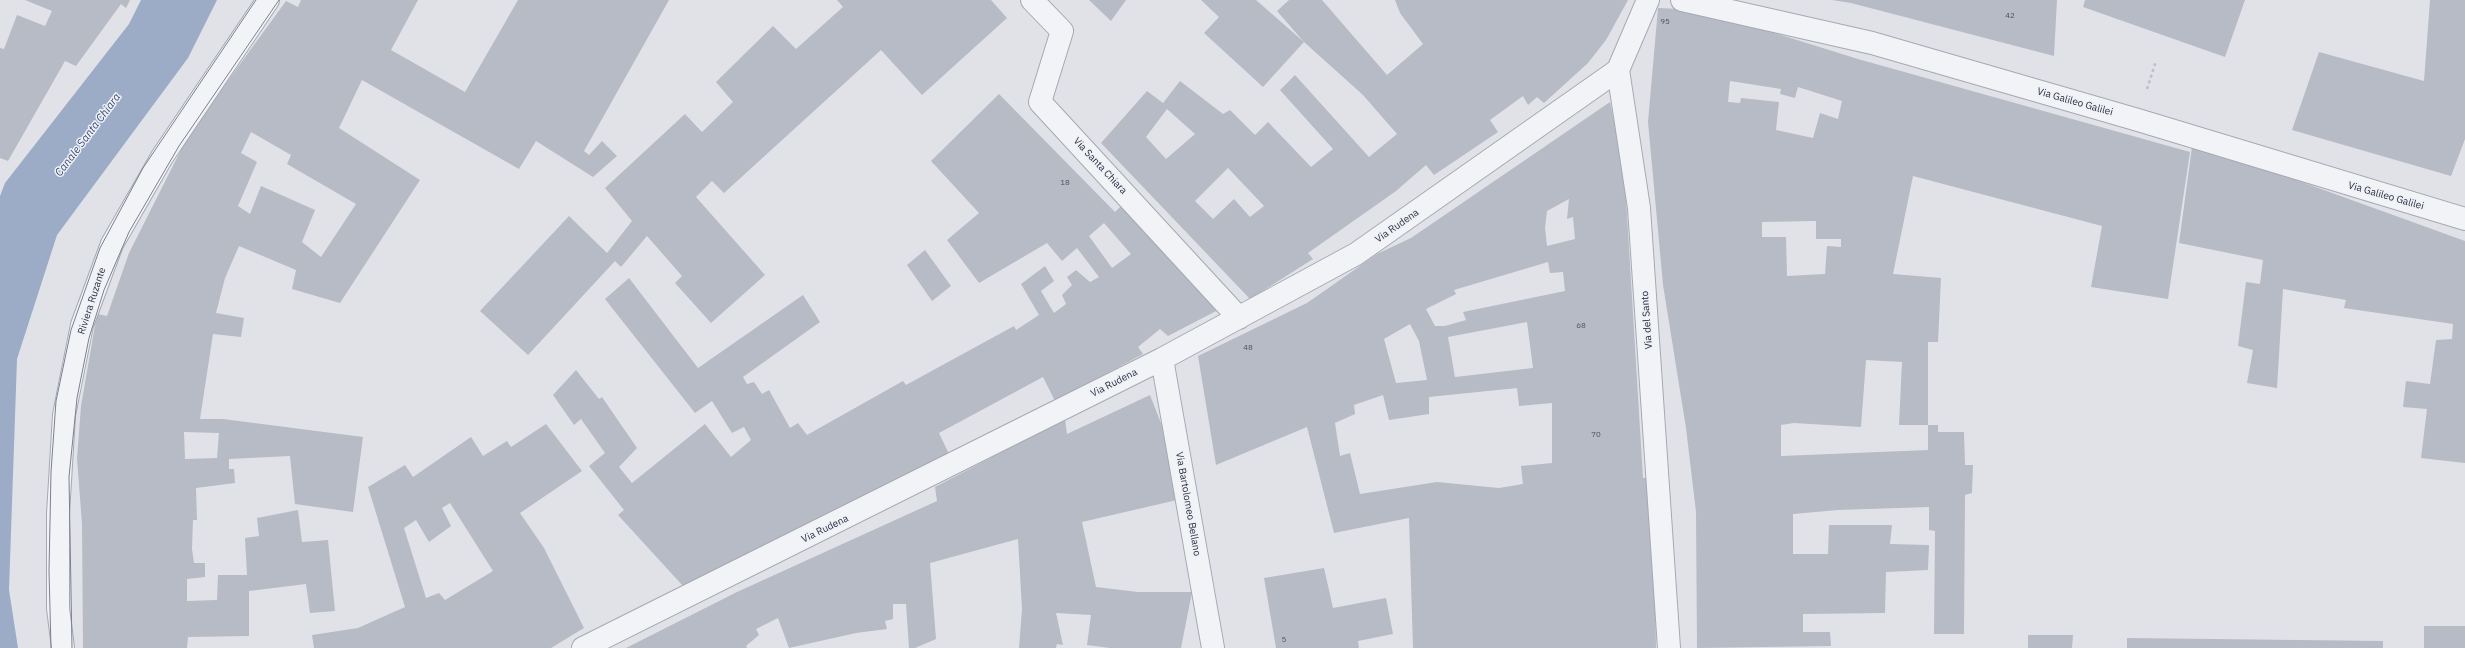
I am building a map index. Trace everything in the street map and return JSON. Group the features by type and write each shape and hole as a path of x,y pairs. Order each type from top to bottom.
{"street":[{"name":"Riviera Ruzante","path":"63,648 58,608 58,514 63,423 82,325 112,244 162,157 268,0"},
{"name":"Via Santa Chiara","path":"1032,0 1062,31 1040,102 1239,318"},
{"path":"1618,70 1648,0"},
{"name":"Via Galileo Galilei","path":"1682,0 1872,43 2138,120 2465,220"},
{"name":"Via Rudena","path":"583,648 1162,359 1356,254 1618,70"},
{"name":"Via del Santo","path":"1618,70 1639,208 1669,648"},
{"name":"Via Bartolomeo Bellano","path":"1162,359 1213,648"}],"water":[{"name":"Canale Santa Chiara","path":"141,0 217,0 188,58 57,235 17,359 9,590 18,648 0,648 0,196 5,183 129,24"}],"building":[{"path":"25,0 130,0 126,8 121,4 76,66 65,61 8,161 0,158 0,48 4,49 17,15 45,26 52,11"},
{"path":"301,0 418,0 391,50 465,92 518,0 669,0 584,151 589,155 602,141 617,156 593,177 536,141 519,169 362,80 339,128 420,180 340,303 292,289 296,270 239,246 225,278 216,313 244,318 241,337 213,334 200,419 223,419 363,437 353,512 295,504 290,456 229,459 229,469 234,469 235,483 196,488 197,520 193,520 192,549 194,563 205,563 205,577 187,579 187,601 217,600 218,575 247,575 245,538 259,536 257,518 298,510 302,542 328,540 335,611 310,613 306,584 249,591 249,636 188,637 187,648 83,648 82,524 77,459 81,406 97,314 107,316 129,253 189,134 286,1 298,7","holes":["251,132 291,155 287,164 356,204 321,257 302,242 315,210 261,186 250,214 238,206 257,162 241,153","184,432 219,433 217,458 185,459"]},
{"path":"837,0 991,0 1007,18 922,95 881,50 724,193 712,181 696,197 765,275 711,323 675,283 682,276 647,236 621,267 615,261 528,355 480,311 569,216 607,253 632,221 605,188 685,114 702,132 733,102 716,82 773,26 796,49 843,7"},
{"path":"1089,0 1126,0 1111,21"},
{"path":"1201,0 1256,0 1304,42 1263,87 1204,33 1219,17"},
{"path":"1289,0 1322,0 1387,75 1423,44 1400,13 1395,0 1628,0 1606,40 1588,63 1544,103 1537,97 1528,105 1523,96 1490,120 1498,132 1434,175 1426,165 1396,191 1308,253 1313,259 1250,299 1101,143 1147,91 1163,103 1180,81 1223,114 1230,110 1255,135 1268,122 1311,167 1333,149 1280,90 1295,75 1369,157 1397,134 1363,95 1304,42 1277,11","holes":["1167,109 1195,134 1166,159 1146,137","1228,168 1264,206 1250,217 1234,199 1213,219 1195,201"]},
{"path":"1832,0 2057,0 2054,56 1851,3"},
{"path":"2085,0 2245,0 2225,57 2083,7"},
{"path":"2430,0 2465,0 2465,139 2451,176 2292,130 2319,52 2424,81"},
{"path":"1658,8 1678,9 1736,21 1858,59 2190,152 2168,299 2091,287 2102,226 1913,176 1893,274 1941,278 1938,342 1928,342 1928,425 1938,425 1938,432 1964,432 1965,465 1973,465 1972,493 1965,495 1964,634 1934,634 1935,531 1929,530 1929,507 1838,510 1793,514 1793,554 1828,554 1829,525 1892,525 1890,544 1929,545 1928,570 1886,572 1885,613 1803,614 1803,632 1830,632 1831,646 1697,648 1696,512 1686,428 1663,285 1648,122","holes":["1730,81 1781,89 1780,94 1795,98 1798,87 1842,101 1838,119 1820,113 1813,138 1776,130 1779,102 1741,98 1740,103 1728,102","1816,221 1816,239 1841,239 1841,247 1827,246 1825,274 1787,276 1786,237 1762,237 1762,222","1866,360 1902,362 1899,425 1928,425 1928,450 1781,456 1781,425 1794,423 1861,427"]},
{"path":"999,94 1115,212 1122,205 1218,310 1168,336 1160,329 1138,347 1143,354 1055,401 1043,377 939,433 949,454 683,586 618,515 624,510 589,466 605,453 581,419 574,425 553,395 576,370 599,399 602,397 637,448 619,467 632,483 705,424 731,457 751,440 744,427 732,433 712,401 695,413 605,299 629,278 698,368 803,295 820,322 743,377 747,384 754,382 762,394 769,390 790,428 798,423 807,435 903,381 906,385 1014,326 1016,330 1039,315 1021,284 1045,266 1054,281 1041,291 1054,313 1066,304 1062,295 1072,285 1067,277 1076,270 1090,282 1099,277 1077,248 1062,261 1047,243 979,283 947,240 979,213 931,161","holes":["1104,223 1131,254 1112,268 1089,236"]},
{"path":"1610,102 1624,166 1643,478 1653,478 1656,648 1413,648 1409,518 1334,533 1307,427 1216,465 1198,356 1307,303 1377,254 1411,238","holes":["1569,199 1567,219 1573,217 1575,239 1547,246 1545,228 1547,211","1548,262 1550,273 1563,272 1565,291 1463,312 1466,320 1445,326 1435,326 1426,309 1456,294 1454,290","1527,322 1533,368 1455,377 1448,337","1410,324 1419,341 1427,380 1396,383 1384,339","1517,388 1519,406 1552,403 1552,463 1521,466 1523,484 1499,488 1437,482 1360,494 1350,453 1340,456 1335,423 1355,414 1354,405 1383,395 1389,420 1429,414 1429,397"]},
{"path":"2192,147 2299,181 2465,241 2465,463 2421,458 2427,409 2403,407 2406,381 2430,384 2436,340 2452,339 2453,324 2344,308 2346,300 2283,289 2277,388 2247,383 2253,350 2238,346 2246,282 2260,284 2263,260 2179,243"},
{"path":"925,250 951,286 932,301 907,265"},
{"path":"1150,395 1170,446 1177,500 1082,522 1096,587 1138,592 1192,592 1181,648 1110,648 1087,645 1091,615 1056,613 1063,645 1057,644 1056,648 1019,648 1022,609 1018,539 930,563 936,639 915,648 909,648 906,604 893,604 893,619 885,621 887,629 856,633 789,648 778,618 756,629 759,635 746,646 747,648 626,648 737,592 937,501 935,487 1065,419 1067,434"},
{"path":"546,424 582,471 520,513 544,548 584,628 551,648 314,648 312,635 358,628 405,607 368,487 405,465 413,477 471,437 483,456 507,441 511,447","holes":["450,503 493,571 445,600 439,593 426,598 404,528 416,520 429,542 451,526 442,508"]},
{"path":"1324,568 1333,608 1386,598 1393,634 1358,641 1359,648 1276,648 1264,578"},
{"path":"2424,626 2465,626 2465,648 2424,648"},
{"path":"2028,635 2073,635 2072,648 2028,648"},
{"path":"2127,638 2383,641 2383,648 2127,648"}],"tram line":[{"path":"51,648 49,571 51,472 56,401 71,330 100,248 143,168 256,0"},
{"path":"72,648 69,477 77,398 89,338 104,290 129,232 179,146 279,0"}]}
